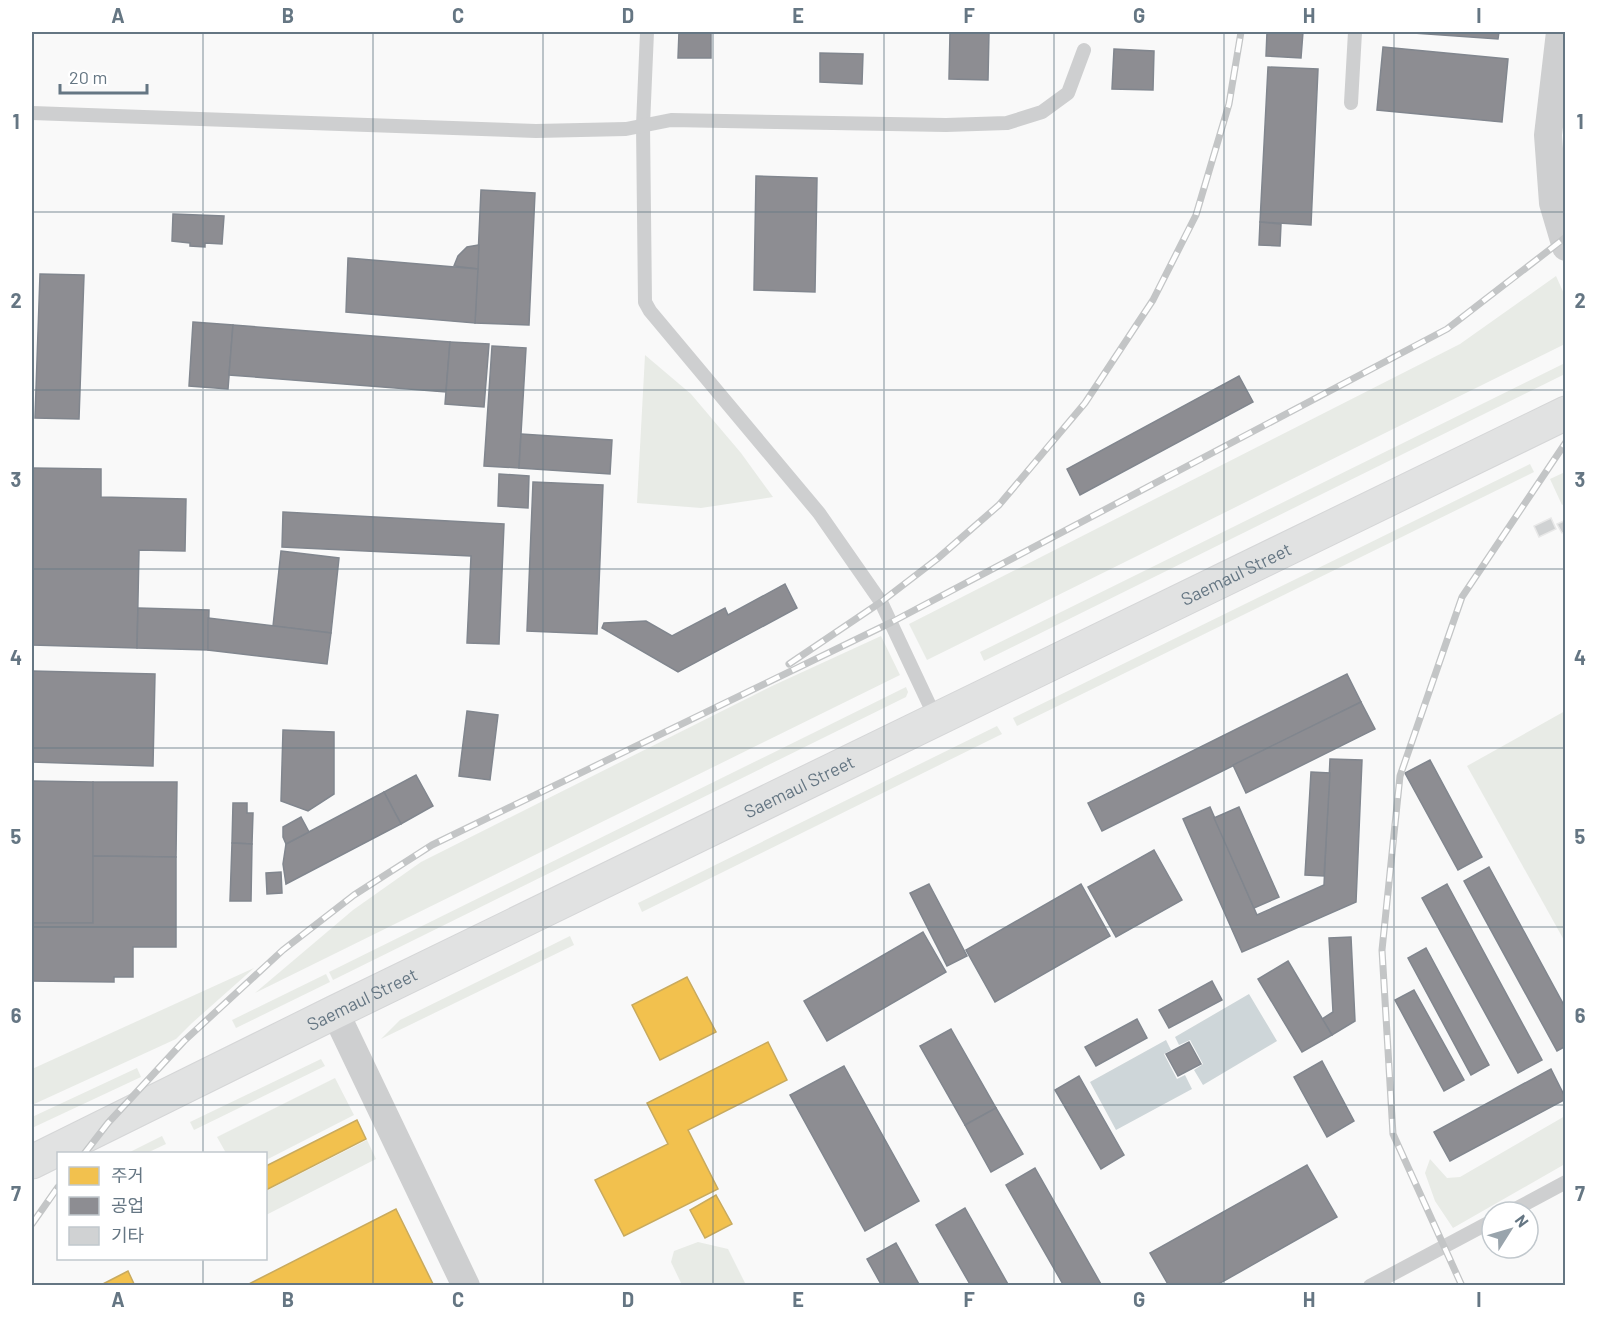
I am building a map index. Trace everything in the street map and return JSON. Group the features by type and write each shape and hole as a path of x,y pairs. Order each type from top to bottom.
{"main road":[{"name":"Saemaul Street","path":"32,1162 334,1012 937,721 1566,413"}],"street":[{"path":"1560,32 1548,135 1553,203 1566,247"},
{"path":"334,1012 466,1286"}],"lane":[{"path":"647,32 643,125 645,302 650,311 819,513 881,602 937,721"},
{"path":"1351,103 1355,32"},
{"path":"32,113 536,131 626,129 671,120 946,125 1006,123 1042,112 1068,93 1084,50"},
{"path":"1532,1200 1566,1182"},
{"path":"1370,1286 1480,1227"}],"shaded area":[{"path":"1556,276 1565,296 1565,344 927,660 909,624 1460,344"},
{"path":"645,355 691,394 741,453 773,497 701,508 637,503"},
{"path":"1565,363 1565,374 984,661 980,652"},
{"path":"1530,464 1534,472 1017,726 1013,718"},
{"path":"1565,472 1565,503 1562,505 1550,479"},
{"path":"881,636 900,675 255,993 353,910 421,862 772,686"},
{"path":"906,687 908,692 906,697 333,980 329,972"},
{"path":"1565,711 1565,942 1467,766"},
{"path":"997,726 1002,734 642,912 638,903"},
{"path":"570,936 574,945 381,1039 400,1020"},
{"path":"254,968 176,1039 32,1105 32,1069"},
{"path":"326,974 330,982 236,1028 232,1020"},
{"path":"1249,994 1277,1041 1203,1085 1194,1070 1203,1064 1190,1040 1179,1045 1175,1037"},
{"path":"1166,1040 1171,1050 1164,1054 1177,1079 1185,1075 1192,1089 1116,1130 1090,1082"},
{"path":"321,1059 325,1066 194,1130 190,1122"},
{"path":"137,1068 141,1077 32,1128 32,1117"},
{"path":"335,1078 354,1115 267,1159 267,1152 225,1152 217,1137"},
{"path":"1565,1116 1565,1164 1502,1200 1480,1200 1480,1213 1453,1228 1435,1201 1425,1173 1430,1159 1447,1178 1460,1177"},
{"path":"162,1136 166,1144 149,1152 130,1152"},
{"path":"367,1140 376,1159 267,1214 267,1190"},
{"path":"698,1242 728,1249 746,1285 682,1285 671,1262 674,1251"}],"building: 주거":[{"path":"687,977 716,1032 660,1060 632,1005"},
{"path":"768,1042 787,1080 688,1130 718,1189 624,1236 595,1180 668,1144 647,1103"},
{"path":"357,1120 366,1139 267,1189 267,1165"},
{"path":"716,1195 732,1224 705,1238 690,1210"},
{"path":"396,1209 434,1286 245,1286"},
{"path":"128,1271 135,1286 99,1286"}],"building: 공업":[{"path":"679,32 711,32 711,58 678,58"},
{"path":"950,32 989,32 988,80 949,79"},
{"path":"1267,32 1303,32 1301,58 1266,56"},
{"path":"1399,32 1499,32 1498,39"},
{"path":"1383,47 1508,59 1502,122 1377,110"},
{"path":"1114,49 1154,51 1153,90 1112,89"},
{"path":"820,53 863,54 862,84 820,82"},
{"path":"1268,67 1318,69 1311,225 1260,222"},
{"path":"756,176 817,178 815,292 754,290"},
{"path":"481,190 535,193 529,325 475,323"},
{"path":"173,214 224,216 222,244 205,243 205,247 172,241"},
{"path":"1260,222 1281,224 1280,246 1259,245"},
{"path":"479,245 478,269 454,266 458,256 467,247"},
{"path":"348,258 478,269 475,323 346,312"},
{"path":"40,274 84,275 79,419 35,418"},
{"path":"193,322 233,325 228,389 189,386"},
{"path":"233,325 450,342 446,392 229,375"},
{"path":"450,342 489,344 484,407 445,404"},
{"path":"492,346 526,348 519,468 484,466"},
{"path":"1239,376 1253,402 1080,495 1067,469"},
{"path":"521,434 612,440 610,474 519,468"},
{"path":"32,468 101,469 101,497 186,499 185,551 139,550 137,648 32,645"},
{"path":"499,474 529,476 528,508 498,506"},
{"path":"533,482 603,485 597,634 527,631"},
{"path":"283,512 504,524 499,644 467,643 471,556 282,547"},
{"path":"281,551 339,558 331,633 273,626"},
{"path":"785,584 797,608 678,672 602,628 604,623 646,621 672,636 725,608 728,615"},
{"path":"138,608 209,610 208,650 137,648"},
{"path":"208,618 331,633 327,664 208,650"},
{"path":"32,671 155,674 153,766 32,762"},
{"path":"1347,674 1361,702 1102,831 1088,803"},
{"path":"1361,702 1375,729 1246,793 1233,765"},
{"path":"467,711 498,715 490,780 459,776"},
{"path":"283,730 334,732 334,794 308,811 281,801"},
{"path":"1330,759 1362,760 1356,902 1242,952 1183,819 1210,807 1257,915 1324,885"},
{"path":"1430,760 1482,857 1458,870 1405,773"},
{"path":"1311,772 1330,773 1324,876 1305,875"},
{"path":"416,775 433,806 401,824 384,792"},
{"path":"32,781 93,782 93,923 32,923"},
{"path":"93,782 177,782 176,857 93,856"},
{"path":"384,792 401,824 286,884 283,864 286,844"},
{"path":"233,803 247,803 247,813 253,813 252,844 232,843"},
{"path":"1239,807 1279,897 1254,908 1214,818"},
{"path":"301,817 309,832 286,844 283,827"},
{"path":"232,843 252,844 251,901 230,901"},
{"path":"1154,850 1182,900 1116,937 1088,887"},
{"path":"93,856 176,857 176,947 133,947 133,977 114,977 114,982 32,981 32,923 93,923"},
{"path":"1489,867 1566,1009 1566,1046 1557,1051 1464,881"},
{"path":"281,872 282,893 267,894 266,873"},
{"path":"929,884 967,956 947,966 910,893"},
{"path":"1081,884 1110,936 995,1002 966,950"},
{"path":"1447,884 1542,1060 1518,1073 1422,898"},
{"path":"923,932 946,972 827,1041 804,1001"},
{"path":"1351,937 1355,1021 1332,1035 1322,1019 1333,1012 1329,938"},
{"path":"1426,948 1489,1065 1471,1075 1408,958"},
{"path":"1288,961 1332,1035 1302,1052 1258,979"},
{"path":"1212,981 1222,1000 1169,1028 1159,1010"},
{"path":"1414,990 1464,1080 1444,1091 1395,1000"},
{"path":"1137,1019 1147,1038 1096,1066 1085,1047"},
{"path":"951,1029 996,1108 965,1125 920,1046"},
{"path":"1189,1042 1201,1064 1178,1076 1166,1054"},
{"path":"1322,1061 1354,1121 1327,1137 1294,1077"},
{"path":"844,1066 919,1201 865,1231 790,1095"},
{"path":"1551,1069 1566,1099 1450,1161 1434,1132"},
{"path":"1079,1076 1124,1155 1101,1169 1055,1090"},
{"path":"996,1108 1023,1154 991,1172 965,1125"},
{"path":"1307,1165 1337,1217 1215,1286 1169,1286 1150,1253"},
{"path":"1035,1168 1102,1286 1064,1286 1006,1185"},
{"path":"965,1208 1009,1286 971,1286 936,1225"},
{"path":"896,1243 920,1286 882,1286 867,1259"}],"building: 기타":[{"path":"1551,518 1556,529 1539,537 1534,526"},
{"path":"1566,520 1566,532 1562,533 1557,524"}],"railway":[{"path":"789,664 881,602 937,559 999,505 1085,403 1153,300 1196,215 1229,104 1241,32"},
{"path":"86,1152 108,1123 184,1041 283,950 354,895 432,845 892,622 1447,329 1566,237"},
{"path":"1462,1286 1393,1134 1382,950 1400,776 1462,597 1566,442"},
{"path":"32,1224 57,1188"}]}
